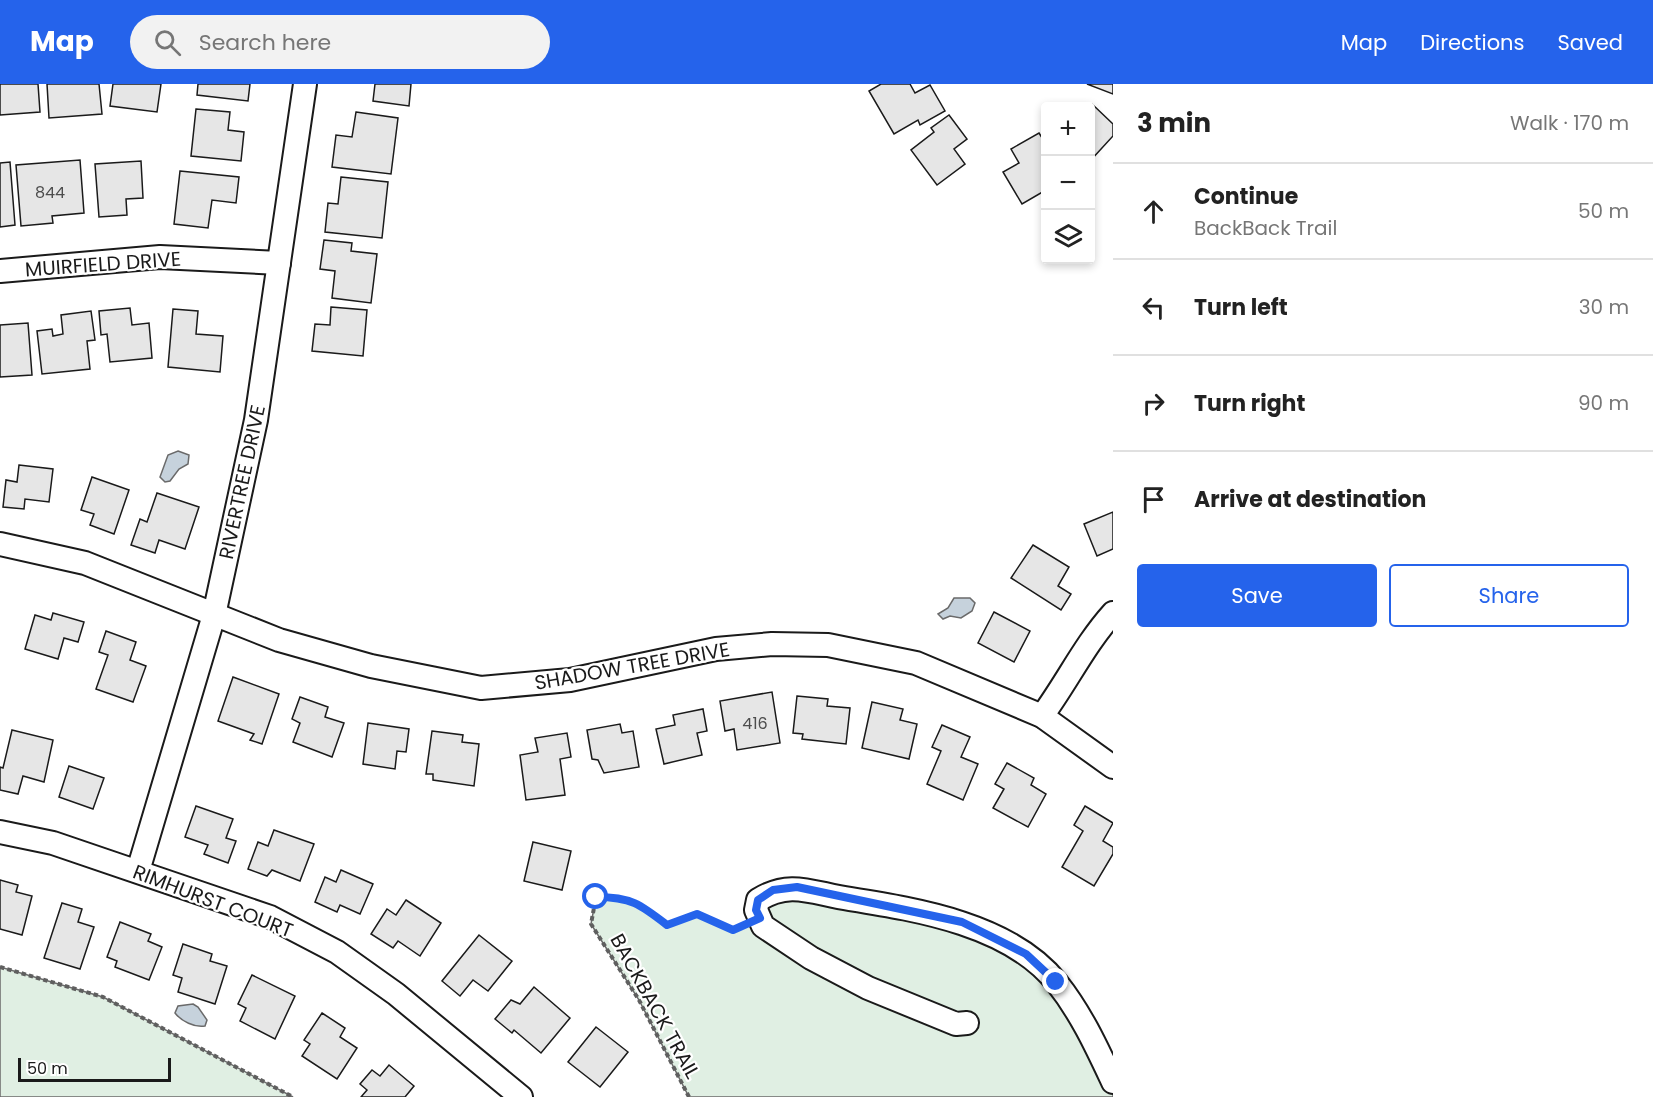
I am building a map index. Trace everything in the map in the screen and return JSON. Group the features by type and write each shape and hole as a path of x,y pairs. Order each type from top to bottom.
{"street":[{"name":"RIVERTREE DRIVE","path":"138,871 214,615 256,420 305,84"},
{"name":"MUIRFIELD DRIVE","path":"0,271 160,257 279,263"},
{"name":"SHADOW TREE DRIVE","path":"0,544 84,563 279,640 371,666 481,688 570,680 716,649 772,644 828,645 916,663 1042,716 1113,767"},
{"path":"1042,716 1067,681 1089,639 1113,612"},
{"name":"RIMHURST COURT","path":"0,832 53,843 270,917 337,952 396,994 521,1097"},
{"path":"967,1023 956,1024 838,973 763,926 756,910 758,900 773,890 797,887 962,922 1026,954 1056,982 1091,1035 1113,1082"}],"path":[{"name":"BACKBACK TRAIL","path":"689,1097 639,1000 591,924 596,897 624,897 647,909 667,925 697,914 733,930 760,918"},
{"path":"0,967 103,997 293,1097"}],"green space":[{"path":"596,897 627,900 667,925 697,914 733,930 759,918 758,900 836,897 1026,954 1113,1082 1113,1097 689,1097 639,1000 591,924"},
{"path":"0,967 103,997 293,1097 0,1097"}],"shaded area":[{"path":"178,451 189,455 188,464 179,469 170,481 165,482 160,477 168,455"},
{"path":"954,598 970,598 975,603 972,611 961,618 950,616 943,619 938,614 948,608"},
{"path":"193,1004 207,1020 205,1026 188,1023 175,1013 178,1006"}],"building":[{"path":"0,84 38,84 40,112 0,115"},
{"path":"47,84 99,84 102,114 49,118"},
{"path":"113,84 161,84 157,112 110,106"},
{"path":"198,84 250,84 248,101 197,95"},
{"path":"375,84 411,84 409,106 373,101"},
{"path":"881,84 910,84 915,93 930,85 945,111 920,125 918,120 894,134 869,91"},
{"path":"1087,84 1113,84 1113,94"},
{"path":"1095,107 1113,124 1113,136 1095,156"},
{"path":"196,109 230,112 228,130 244,132 241,161 191,156"},
{"path":"356,112 398,118 391,174 332,167 336,135 352,137"},
{"path":"949,115 967,139 954,149 965,164 937,185 911,150 934,132 931,128"},
{"path":"1039,133 1041,136 1041,193 1022,204 1003,172 1019,163 1011,149"},
{"path":"80,160 84,213 52,216 53,223 21,226 16,165"},
{"path":"141,161 143,198 126,199 127,215 99,217 95,164"},
{"path":"10,162 15,225 0,227 0,163"},
{"path":"180,171 239,177 236,203 212,200 208,228 174,224"},
{"path":"341,177 388,182 382,238 325,232 328,203 338,204"},
{"path":"324,240 352,243 351,251 377,254 371,303 332,298 335,271 320,269"},
{"path":"331,307 367,310 363,356 312,351 315,324 330,325"},
{"path":"130,308 132,325 149,323 152,358 110,362 107,334 101,335 99,311"},
{"path":"173,309 198,311 196,334 223,336 220,372 168,367"},
{"path":"91,311 95,340 87,341 90,369 42,374 37,331 52,329 53,336 63,334 61,315"},
{"path":"28,323 32,375 0,377 0,325"},
{"path":"19,465 53,469 49,502 25,499 24,509 3,507 6,480 17,482"},
{"path":"92,477 129,490 114,534 90,525 94,514 81,510"},
{"path":"157,493 199,507 185,549 159,540 155,553 131,545 140,519 147,522"},
{"path":"1113,512 1113,549 1097,556 1084,524"},
{"path":"1033,545 1069,567 1058,586 1071,594 1061,610 1011,578"},
{"path":"994,612 1030,631 1014,662 978,643"},
{"path":"53,613 84,622 78,642 64,638 58,659 25,649 35,615 51,620"},
{"path":"106,631 136,642 130,660 146,666 133,702 96,689 108,655 99,652"},
{"path":"233,677 279,694 262,744 250,740 254,734 218,721"},
{"path":"772,692 780,743 737,750 734,729 725,731 720,701"},
{"path":"797,696 828,699 827,706 850,708 846,744 802,739 803,734 793,733"},
{"path":"300,697 328,707 325,717 344,723 332,757 293,742 300,723 292,719"},
{"path":"872,702 903,709 900,720 917,724 909,759 862,748"},
{"path":"703,709 707,731 697,733 702,755 664,764 656,729 675,725 673,715"},
{"path":"368,723 409,729 406,752 397,751 395,769 363,764"},
{"path":"620,724 622,733 633,731 639,767 604,773 598,760 592,759 587,730"},
{"path":"942,725 970,737 961,757 978,764 963,800 927,784 941,751 932,747"},
{"path":"12,730 53,740 44,782 23,776 18,794 0,790 0,767 3,768"},
{"path":"432,731 463,735 462,742 479,744 474,786 433,780 433,774 426,774"},
{"path":"567,733 571,757 560,759 565,795 526,800 520,755 538,752 535,738"},
{"path":"1007,763 1034,778 1031,785 1046,794 1028,827 993,808 1004,789 995,784"},
{"path":"69,766 104,778 93,809 59,797"},
{"path":"196,806 233,819 226,838 236,841 228,863 204,854 208,845 185,837"},
{"path":"1085,806 1113,823 1103,841 1113,847 1113,854 1094,886 1062,867 1083,831 1074,825"},
{"path":"274,830 314,844 300,881 272,870 267,876 248,869 258,842 268,846"},
{"path":"533,842 571,851 562,890 524,881"},
{"path":"341,870 373,884 360,914 340,905 337,912 315,902 325,877 336,882"},
{"path":"0,880 18,885 16,892 32,896 22,935 0,929"},
{"path":"406,900 441,923 420,956 398,941 393,948 371,934 387,909 396,915"},
{"path":"62,903 82,909 78,922 94,927 80,969 44,958"},
{"path":"120,922 151,934 148,941 162,947 149,980 115,967 117,961 107,957"},
{"path":"479,935 512,961 488,991 473,980 460,996 442,981"},
{"path":"183,944 212,954 210,961 227,966 215,1004 178,992 182,978 173,975"},
{"path":"252,975 295,996 275,1039 240,1021 246,1008 238,1004"},
{"path":"534,987 570,1018 541,1053 514,1030 512,1033 495,1019 511,1000 520,1004"},
{"path":"322,1013 345,1028 340,1037 357,1048 337,1079 302,1056 310,1044 304,1040"},
{"path":"596,1027 628,1052 600,1087 568,1062"},
{"path":"389,1065 414,1086 405,1097 361,1097 367,1090 360,1084 372,1070 380,1076"}],"route":[{"path":"596,897 624,897 647,909 667,925 697,914 733,930 760,918 756,910 758,900 773,890 797,887 962,922 1026,954 1056,982"}]}
